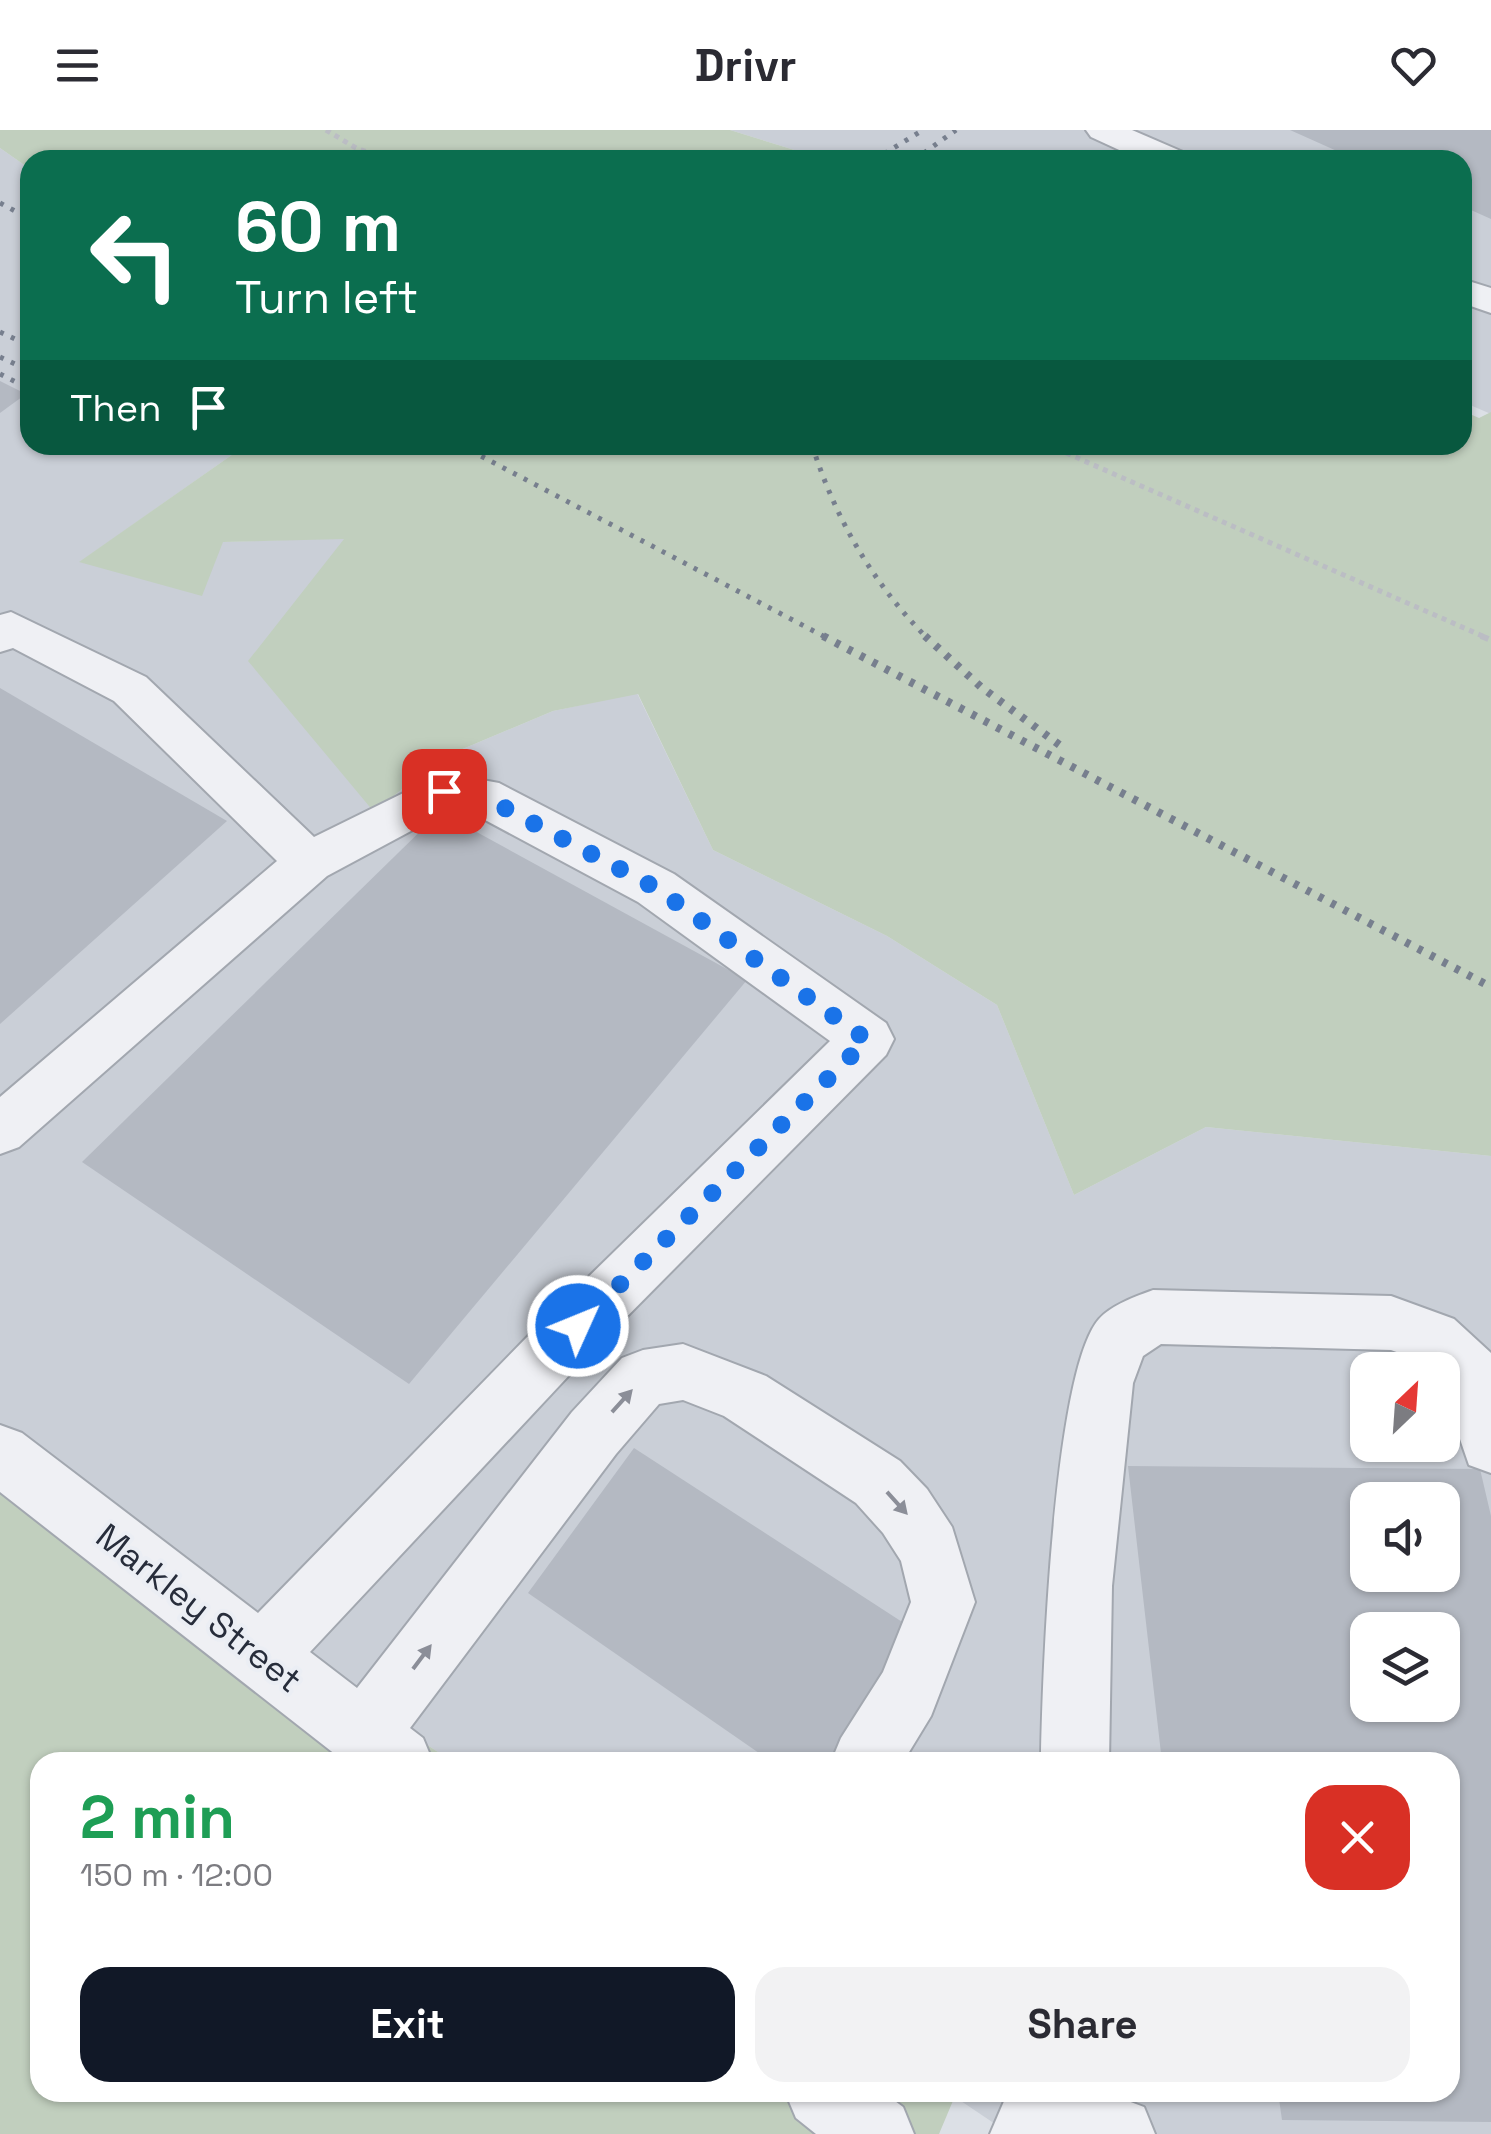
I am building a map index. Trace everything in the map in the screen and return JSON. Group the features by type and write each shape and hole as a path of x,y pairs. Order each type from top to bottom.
{"street":[{"path":"1103,130 1148,150"},
{"path":"0,636 11,628 130,689 309,862"},
{"path":"0,1130 309,862 444,791 482,796 656,888 867,1040 553,1350 261,1656"},
{"path":"1075,1752 1080,1586 1103,1384 1120,1338 1153,1317 1391,1322 1433,1338 1474,1376 1491,1444"},
{"path":"381,1749 594,1433 643,1378 682,1372 745,1396 878,1482 905,1511 930,1549 942,1602 908,1692 872,1752"},
{"name":"Markley Street","path":"0,1454 381,1749"},
{"path":"835,2102 876,2134"},
{"path":"1037,2112 1117,2134"}],"path":[{"path":"326,130 362,150"},
{"path":"1071,455 1491,640"}],"shaded area":[{"path":"730,130 1491,130 1491,414 1472,406 1472,150 795,150"},
{"path":"0,148 20,162 20,455 232,455 80,562 223,542 345,538 374,812 439,759 553,711 637,693 713,850 887,936 997,1005 1074,1195 1206,1127 1491,1156 1491,2134 1010,2134 962,2102 1460,2102 1460,1752 438,1752 0,1461"}],"green space":[{"path":"0,130 730,130 795,150 20,150 20,162 0,148"},
{"path":"1491,412 1491,1156 1206,1127 1074,1195 997,1005 887,936 713,850 638,694 553,711 439,759 374,812 248,661 344,539 223,542 202,596 79,562 232,455 1472,455 1472,415 1479,418"},
{"path":"0,1461 438,1752 30,1752 30,2102 952,2102 939,2134 0,2134"}],"building":[{"path":"1290,130 1491,130 1491,219 1472,210 1472,150 1335,150"},
{"path":"0,381 20,391 20,398 0,413"},
{"path":"0,688 227,821 0,1024"},
{"path":"440,812 747,980 409,1384 82,1162"},
{"path":"634,1448 913,1629 839,1752 758,1752 528,1593"},
{"path":"1128,1466 1480,1469 1491,1516 1491,2122 1282,2120 1279,2102 1460,2102 1460,1752 1161,1752"}],"railway":[{"path":"890,150 923,130"},
{"path":"928,150 956,130"},
{"path":"0,203 20,214"},
{"path":"0,332 20,341"},
{"path":"0,357 20,366"},
{"path":"0,374 20,384"},
{"path":"479,455 827,638"},
{"path":"816,455 832,499 858,549 889,595 926,637"},
{"path":"823,636 1491,987"},
{"path":"926,637 981,687 1061,746"}],"route":[{"path":"444,791 482,796 656,888 867,1040 578,1326"}]}
